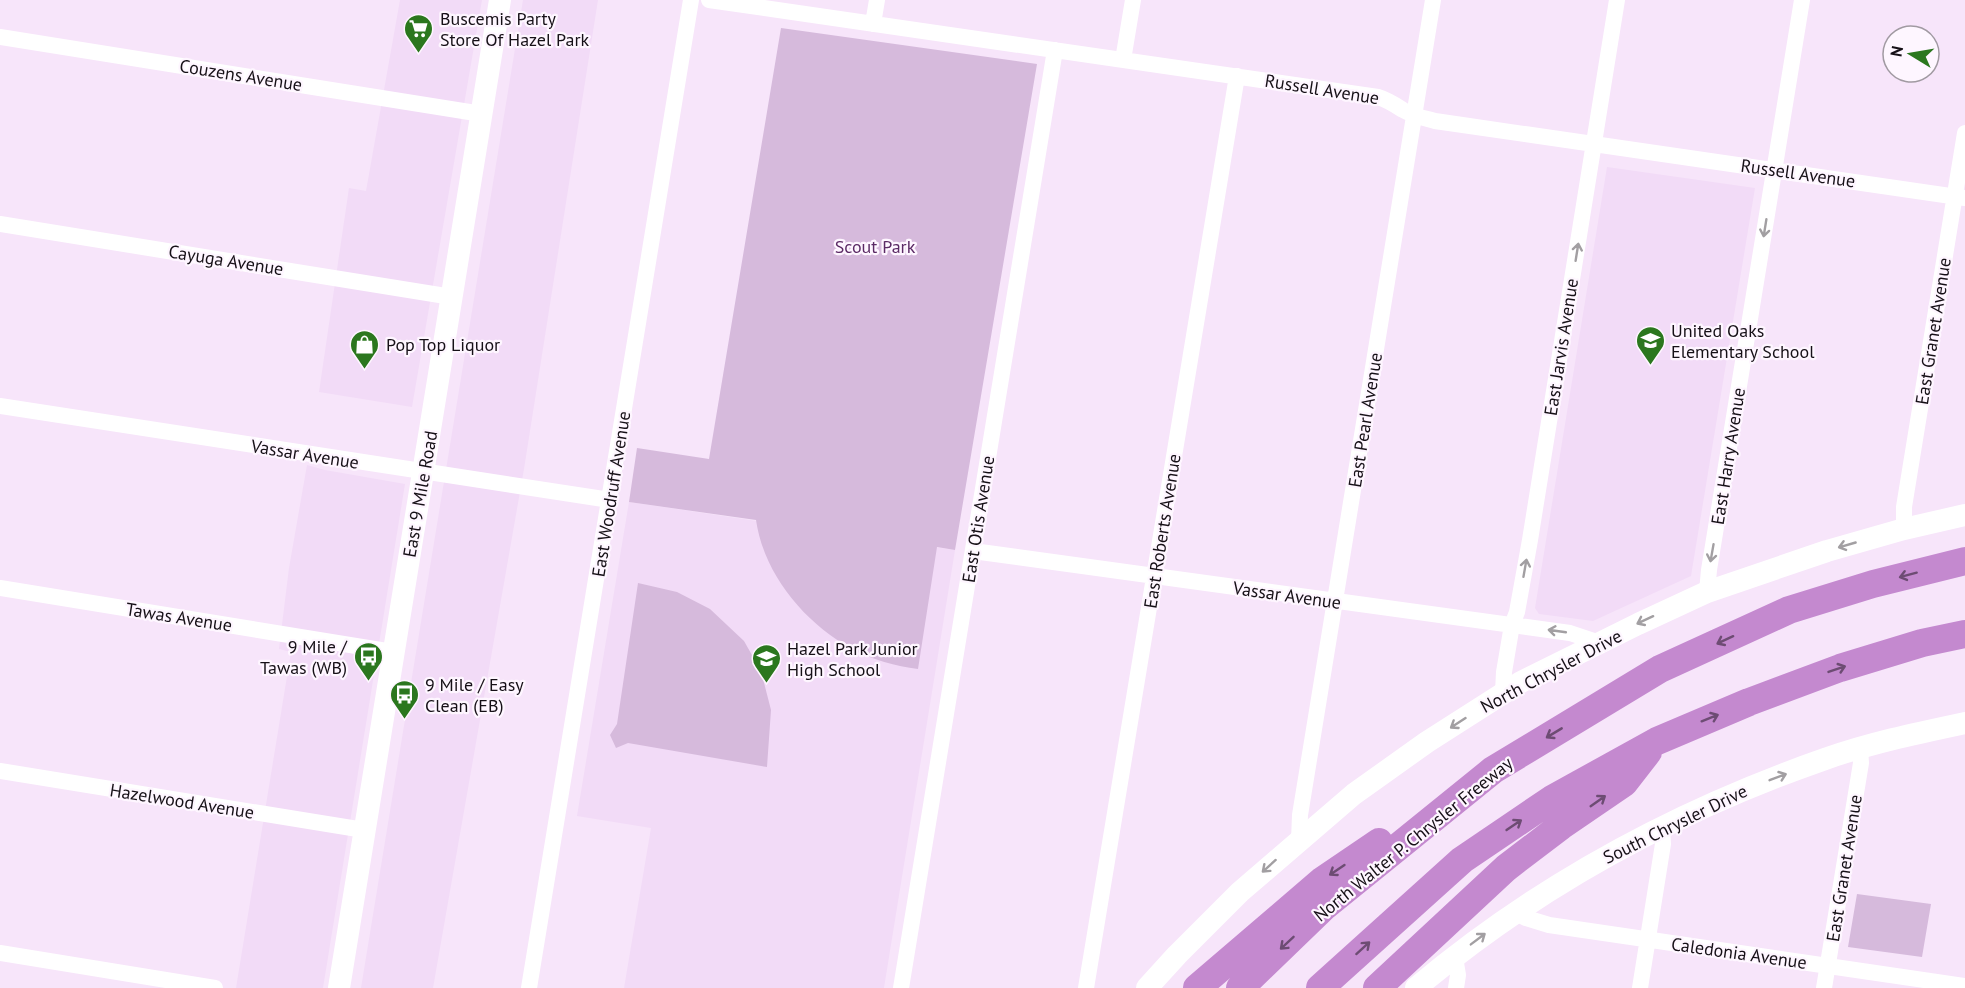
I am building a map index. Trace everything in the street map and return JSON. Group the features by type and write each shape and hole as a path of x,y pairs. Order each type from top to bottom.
{"highway":[{"name":"North Walter P. Chrysler Freeway","path":"1240,988 1325,906 1492,770 1660,669 1789,610 1914,573 1965,561"},
{"path":"1320,988 1462,860 1552,799 1657,741 1749,702 1840,668 1965,634"},
{"path":"1377,988 1506,868 1561,826 1624,783 1657,741"},
{"path":"1197,988 1323,880 1396,830 1492,770"}],"main road":[{"name":"East 9 Mile Road","path":"339,988 500,0"},
{"name":"North Chrysler Drive","path":"1147,988 1240,892 1354,794 1427,742 1503,693 1707,592 1807,558 1904,529 1965,515"},
{"name":"South Chrysler Drive","path":"1416,988 1516,913 1594,864 1705,806 1860,748 1965,723"}],"street":[{"name":"East Woodruff Avenue","path":"529,988 691,0"},
{"name":"Russell Avenue","path":"710,0 1378,97 1393,102 1415,116 1435,121 1960,197"},
{"path":"873,24 877,0"},
{"path":"1122,60 1132,0"},
{"name":"East Pearl Avenue","path":"1299,840 1300,815 1433,0"},
{"name":"East Jarvis Avenue","path":"1503,693 1504,672 1528,550 1617,0"},
{"name":"East Harry Avenue","path":"1707,592 1802,0"},
{"name":"Couzens Avenue","path":"0,37 482,114"},
{"name":"East Otis Avenue","path":"901,988 1055,50"},
{"name":"East Roberts Avenue","path":"1088,987 1237,76"},
{"name":"East Granet Avenue","path":"1904,529 1904,507 1960,197 1965,133"},
{"name":"Cayuga Avenue","path":"0,224 452,297"},
{"name":"Vassar Avenue","path":"0,406 610,500"},
{"name":"Vassar Avenue","path":"973,551 1570,633 1600,643"},
{"name":"Tawas Avenue","path":"0,588 393,652"},
{"name":"East Granet Avenue","path":"1824,988 1862,763 1860,748"},
{"name":"Hazelwood Avenue","path":"0,771 364,830"},
{"path":"1640,988 1663,844 1662,827"},
{"name":"Caledonia Avenue","path":"1516,913 1549,925 1965,986"},
{"path":"0,953 215,988"},
{"path":"1455,957 1458,975 1456,988"}],"shaded area":[{"path":"400,0 482,0 412,407 319,392 349,188 366,191"},
{"path":"523,0 598,0 524,469 433,988 361,988"},
{"name":"United Oaks Elementary School","path":"1607,167 1755,188 1691,576 1593,621 1539,614 1535,608"},
{"path":"307,465 405,484 323,988 236,988 291,652 279,649 289,568"},
{"name":"Hazel Park Junior High School","path":"629,502 955,550 884,988 624,988 651,828 577,816"}],"green space":[{"name":"Scout Park","path":"781,28 1037,64 955,550 937,547 918,669 884,662 860,653 818,626 789,595 777,578 760,540 756,520 629,502 637,448 709,459"},
{"path":"638,583 677,592 710,609 744,641 761,671 771,710 767,767 628,743 616,748 610,735 617,724"},
{"path":"1857,894 1931,904 1922,957 1848,947"}],"place":[{"name":"Buscemis Party Store Of Hazel Park","path":"419,54"},
{"name":"United Oaks Elementary School","path":"1650,366"},
{"name":"Pop Top Liquor","path":"365,370"},
{"name":"9 Mile / Tawas (WB)","path":"368,682"},
{"name":"Hazel Park Junior High School","path":"766,684"},
{"name":"9 Mile / Easy Clean (EB)","path":"404,720"}]}
